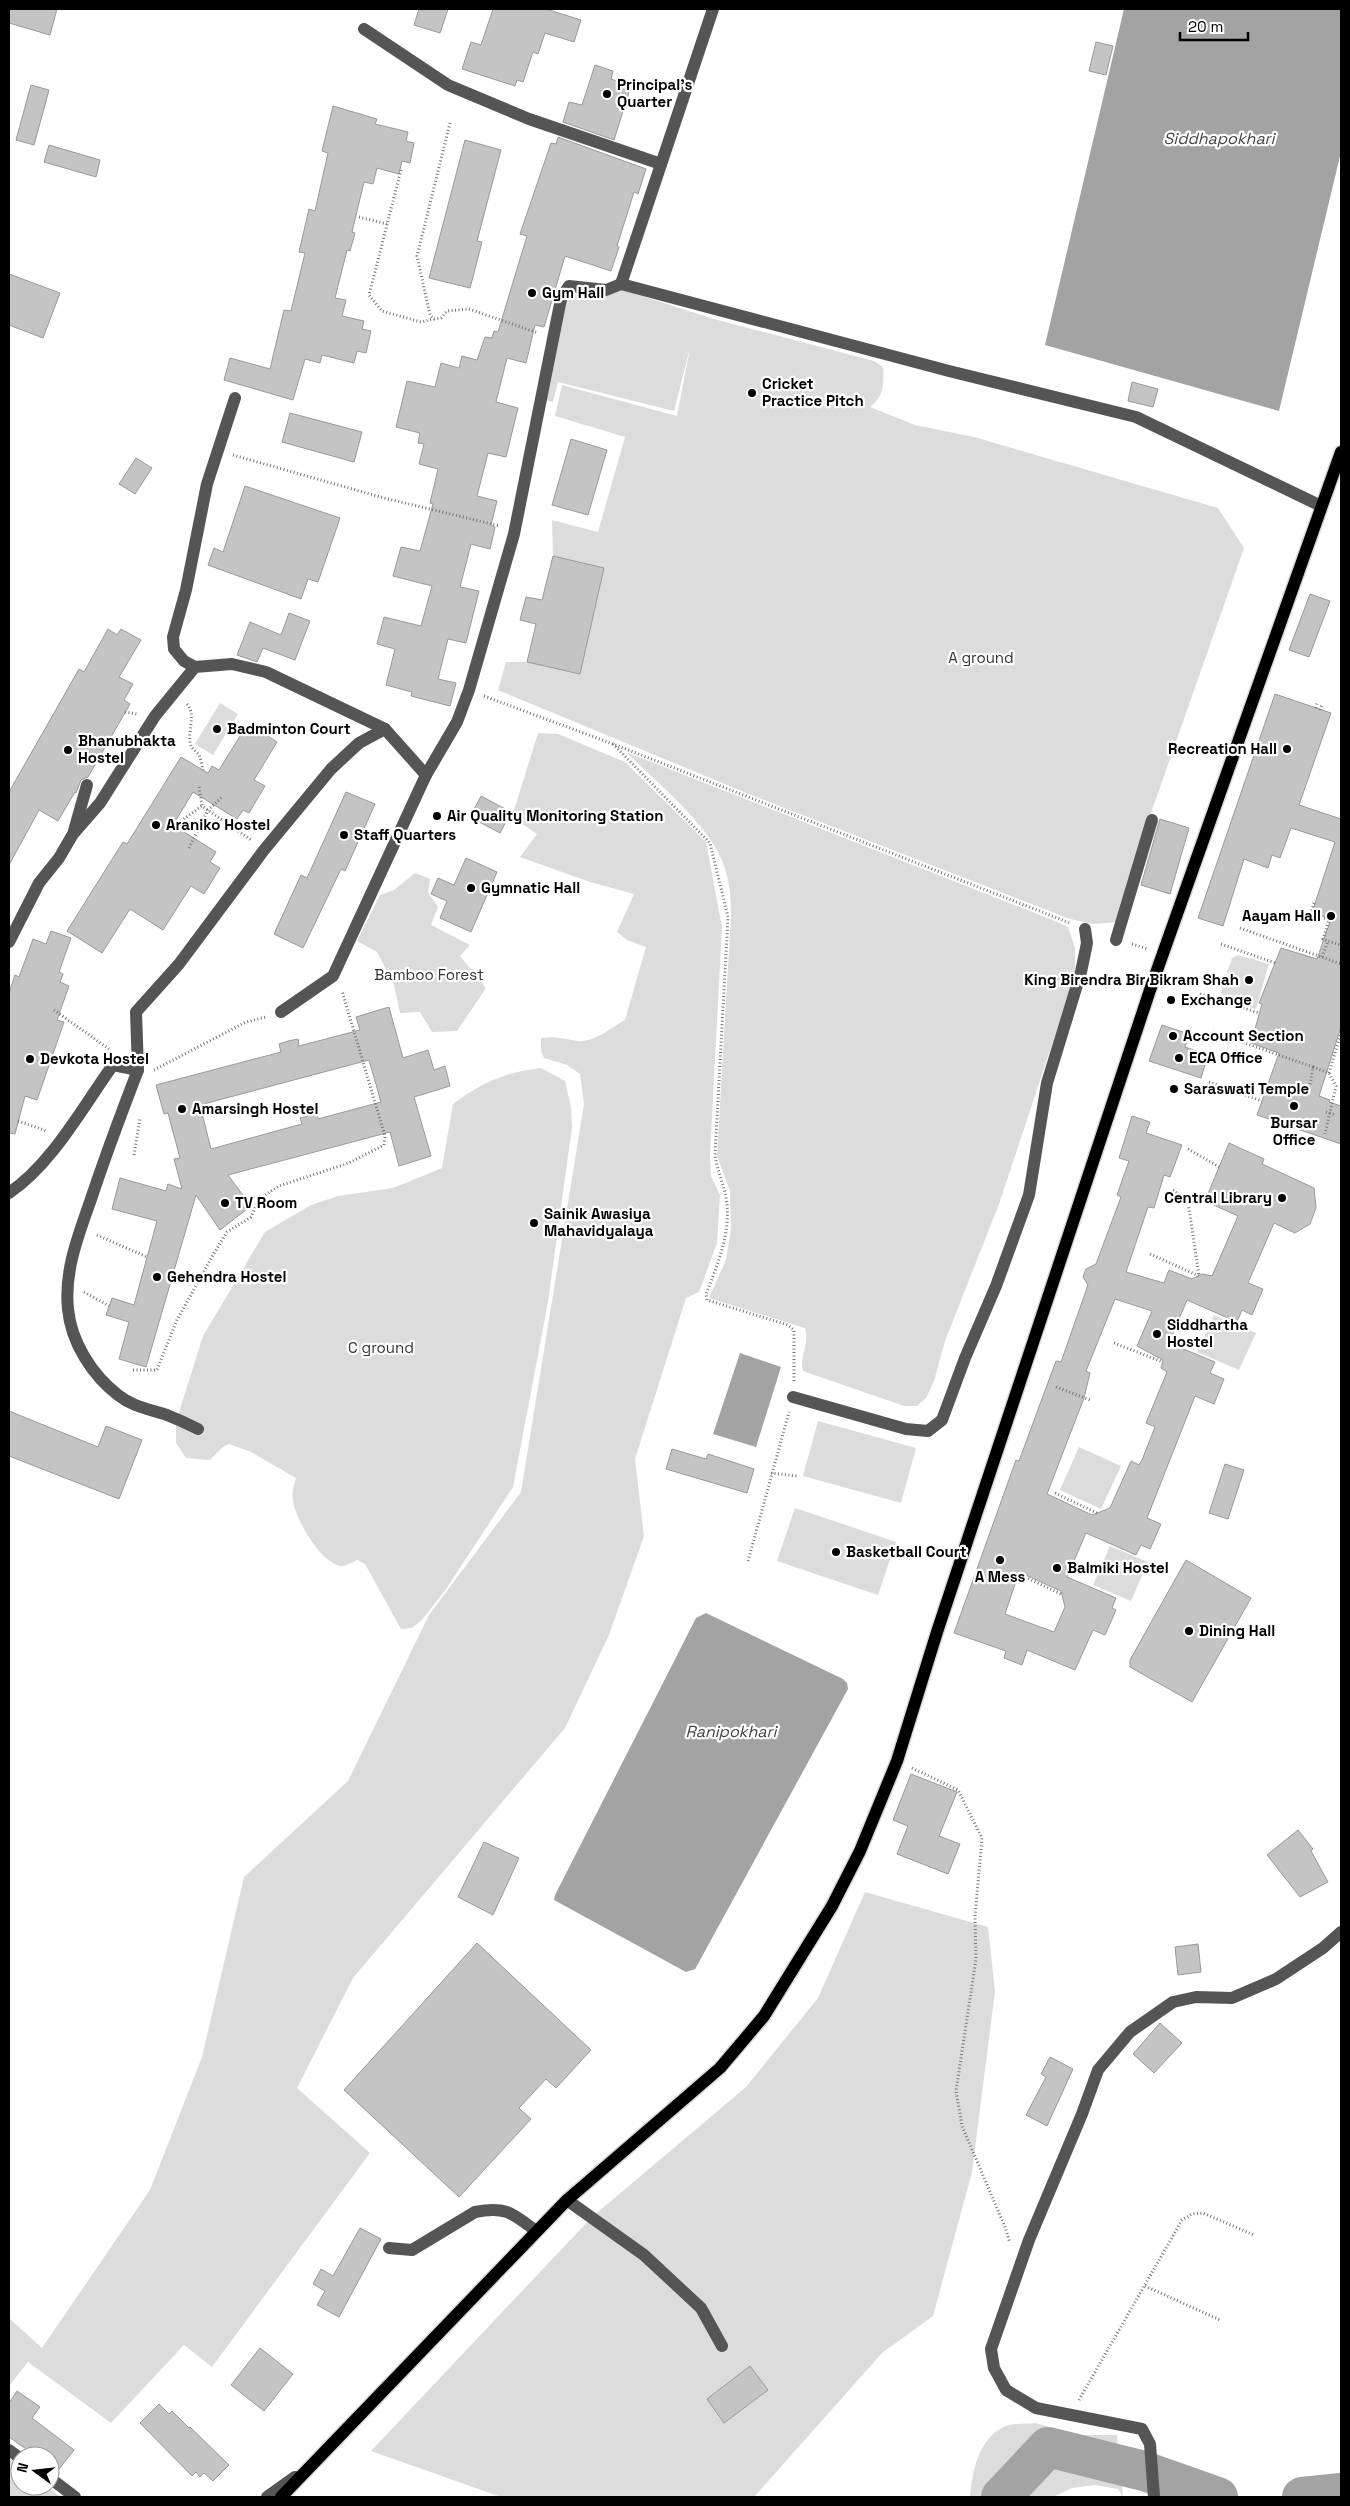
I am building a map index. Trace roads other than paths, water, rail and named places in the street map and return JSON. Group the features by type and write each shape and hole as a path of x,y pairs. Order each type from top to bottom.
{"main road":[{"path":"281,2497 567,2200 720,2068 764,2016 832,1906 860,1851 897,1761 937,1632 1164,954 1241,731 1303,564 1321,506 1341,452"}],"street":[{"path":"621,284 713,9"},
{"path":"364,29 448,85 529,119 661,164"},
{"path":"281,1012 333,976 426,775 457,722 469,690 514,534 561,298 569,286 606,290 621,284 949,371 1136,417 1321,506"},
{"path":"234,398 207,484 186,590 173,637 174,650 195,667 232,664 246,665 266,672 386,729 426,775"},
{"path":"9,942 40,883 59,858 73,834 100,803 154,716 195,667"},
{"path":"198,1429 166,1415 138,1408 119,1396 99,1378 85,1358 74,1333 68,1310 68,1283 81,1229 111,1139 138,1070 136,1012 179,964 264,850 331,769 359,743 386,729"},
{"path":"73,834 87,785"},
{"path":"1116,940 1152,820"},
{"path":"793,1396 906,1429 928,1431 942,1420 965,1358 996,1286 1029,1195 1047,1084 1080,972 1087,943 1085,929"},
{"path":"9,1194 21,1185 64,1137 113,1065 138,1070"},
{"path":"1154,2497 1150,2444 1142,2429 1036,2408 1006,2390 994,2368 991,2349 1029,2240 1082,2114 1098,2070 1130,2032 1172,2002 1196,1997 1232,1998 1276,1979 1323,1948 1341,1932"},
{"path":"567,2200 644,2255 701,2308 722,2346"},
{"path":"388,2248 412,2250 439,2236 468,2216 484,2210 509,2210 536,2231"},
{"path":"267,2497 304,2472"},
{"path":"60,2486 75,2497"}],"water":[{"name":"Siddhapokhari","path":"1124,9 1341,9 1341,152 1279,411 1045,345"},
{"path":"740,1353 781,1367 756,1447 713,1434"},
{"name":"Ranipokhari","path":"706,1613 843,1679 847,1683 848,1689 695,1969 686,1972 554,1900 696,1618"}],"waterway":[{"path":"1001,2497 1048,2447 1144,2471 1218,2497"},
{"path":"1302,2497 1341,2493"}],"place":[{"name":"Principal's Quarter","path":"607,94"},
{"name":"Gym Hall","path":"532,293"},
{"name":"Cricket Practice Pitch","path":"752,393"},
{"name":"Badminton Court","path":"217,729"},
{"name":"Recreation Hall","path":"1287,749"},
{"name":"Bhanubhakta Hostel","path":"68,750"},
{"name":"Air Quality Monitoring Station","path":"437,816"},
{"name":"Araniko Hostel","path":"156,825"},
{"name":"Staff Quarters","path":"344,835"},
{"name":"Gymnatic Hall","path":"471,888"},
{"name":"Aayam Hall","path":"1331,916"},
{"name":"King Birendra Bir Bikram Shah","path":"1249,980"},
{"name":"Exchange","path":"1171,1000"},
{"name":"Account Section","path":"1173,1036"},
{"name":"ECA Office","path":"1179,1058"},
{"name":"Devkota Hostel","path":"30,1059"},
{"name":"Saraswati Temple","path":"1174,1089"},
{"name":"Bursar Office","path":"1294,1106"},
{"name":"Amarsingh Hostel","path":"182,1109"},
{"name":"Central Library","path":"1282,1198"},
{"name":"TV Room","path":"225,1203"},
{"name":"Sainik Awasiya Mahavidyalaya","path":"534,1223"},
{"name":"Gehendra Hostel","path":"157,1277"},
{"name":"Siddhartha Hostel","path":"1157,1334"},
{"name":"Basketball Court","path":"836,1552"},
{"name":"A Mess","path":"1000,1560"},
{"name":"Balmiki Hostel","path":"1057,1568"},
{"name":"Dining Hall","path":"1189,1631"}],"park label":[{"name":"A ground","path":"981,658"},
{"name":"Bamboo Forest","path":"429,975"},
{"name":"C ground","path":"381,1348"}]}
